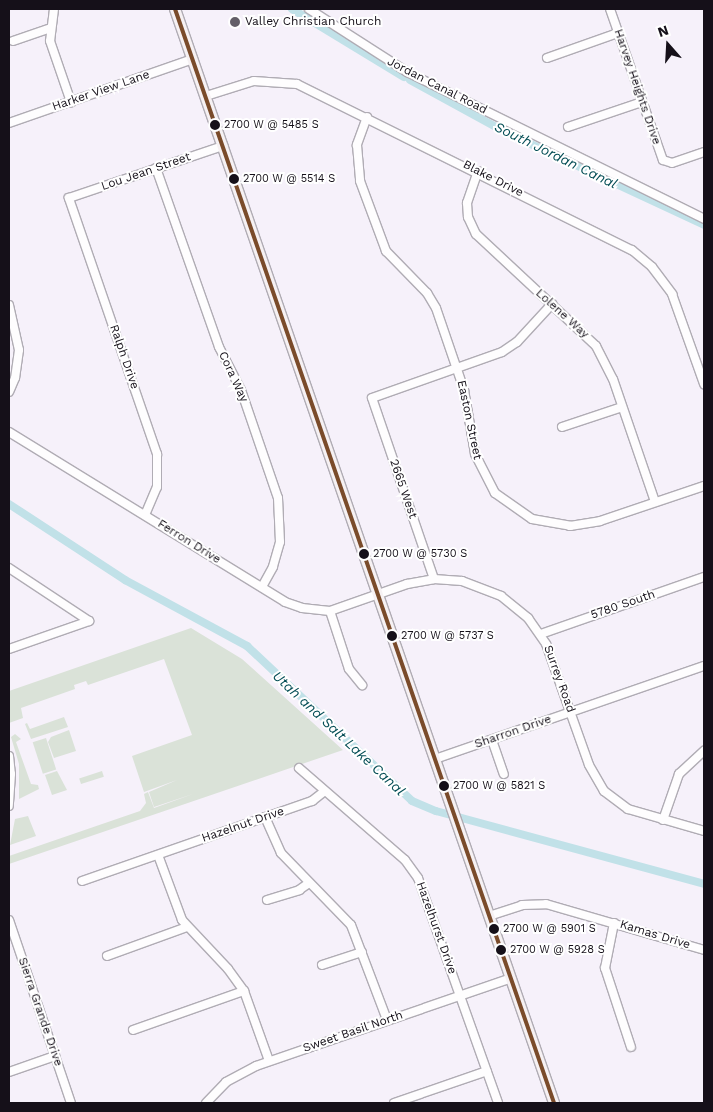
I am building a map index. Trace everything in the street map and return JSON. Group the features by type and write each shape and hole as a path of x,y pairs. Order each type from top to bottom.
{"main road":[{"path":"175,9 554,1103"}],"street":[{"path":"54,9 51,28 52,46 71,102"},
{"name":"Jordan Canal Road","path":"309,9 406,72 704,219"},
{"name":"Harvey Heights Drive","path":"610,9 660,155 666,163 704,152"},
{"path":"13,40 51,28"},
{"path":"546,58 618,33"},
{"name":"Harker View Lane","path":"9,123 193,59"},
{"name":"Blake Drive","path":"206,96 254,81 284,81 309,88 478,171 642,256 672,294 704,384"},
{"path":"568,127 642,102"},
{"name":"Easton Street","path":"367,117 356,158 359,176 376,227 391,257 432,300 458,369 480,468 496,493 520,513 544,523 583,525 704,486"},
{"name":"Lou Jean Street","path":"69,198 223,146"},
{"name":"Cora Way","path":"156,168 219,347 241,390 278,498 280,542 273,567 262,587"},
{"name":"Lolene Way","path":"478,171 467,202 468,217 476,234 596,346 606,363 655,502"},
{"name":"Ralph Drive","path":"69,198 157,454 158,487 145,515"},
{"path":"458,369 510,348 552,304"},
{"path":"9,309 17,330 19,360 9,392"},
{"name":"2665 West","path":"434,579 372,398 458,369"},
{"path":"562,427 622,407"},
{"name":"Ferron Drive","path":"9,432 293,605 330,611 379,594"},
{"path":"9,568 89,621 9,649"},
{"name":"5780 South","path":"541,634 704,577"},
{"name":"Surrey Road","path":"379,594 434,579 462,581 488,589 513,604 541,634 589,765 604,791 628,809 704,831"},
{"path":"330,611 349,669 362,685"},
{"name":"Sharron Drive","path":"436,759 704,666"},
{"path":"492,740 504,774"},
{"path":"663,820 679,774 704,751"},
{"path":"9,756 9,806"},
{"name":"Hazelhurst Drive","path":"299,768 404,860 418,878 498,1103"},
{"name":"Hazelnut Drive","path":"82,881 266,818 312,801 325,792"},
{"path":"266,818 281,853 309,883 346,917 362,952 386,1020"},
{"path":"158,855 178,912 187,927 228,969 244,992 269,1061"},
{"path":"267,900 300,890 309,883"},
{"name":"Kamas Drive","path":"489,916 539,904 614,923 704,950"},
{"name":"Sierra Grande Drive","path":"9,920 71,1103"},
{"path":"614,923 605,968 632,1047"},
{"path":"107,956 187,927"},
{"path":"322,965 362,952"},
{"name":"Sweet Basil North","path":"206,1103 241,1072 511,978"},
{"path":"133,1030 244,992"},
{"path":"9,1072 56,1056"},
{"path":"394,1103 412,1100 487,1071"}],"shaded area":[{"path":"191,628 242,659 343,750 9,864 9,856 140,811 146,803 144,794 148,792 154,808 193,794 154,807 149,792 177,780 144,792 132,756 192,735 164,659 88,685 86,681 74,685 75,689 21,708 23,718 9,723 9,691"},
{"path":"64,717 68,727 31,739 25,724 27,723 30,729"},
{"path":"69,730 76,751 54,758 48,742 51,737"},
{"path":"15,734 21,739 16,742 31,784 38,785 39,789 19,799 19,764 11,737"},
{"path":"46,738 56,769 43,774 33,742"},
{"path":"57,771 67,790 52,795 45,775"},
{"path":"102,771 104,777 81,784 79,778"},
{"path":"28,816 36,836 10,845 15,819"}],"waterway":[{"name":"South Jordan Canal","path":"292,9 404,77"},
{"name":"South Jordan Canal","path":"410,80 507,133 704,225"},
{"name":"Utah and Salt Lake Canal","path":"9,504 125,580 247,646 412,801 436,811 704,884"}],"transit line":[{"path":"175,9 554,1103"}],"place":[{"name":"Valley Christian Church","path":"235,22"},
{"name":"2700 W @ 5485 S","path":"215,125"},
{"name":"2700 W @ 5514 S","path":"234,179"},
{"name":"2700 W @ 5730 S","path":"364,554"},
{"name":"2700 W @ 5737 S","path":"392,636"},
{"name":"2700 W @ 5821 S","path":"444,786"},
{"name":"2700 W @ 5901 S","path":"494,929"},
{"name":"2700 W @ 5928 S","path":"501,950"}]}
